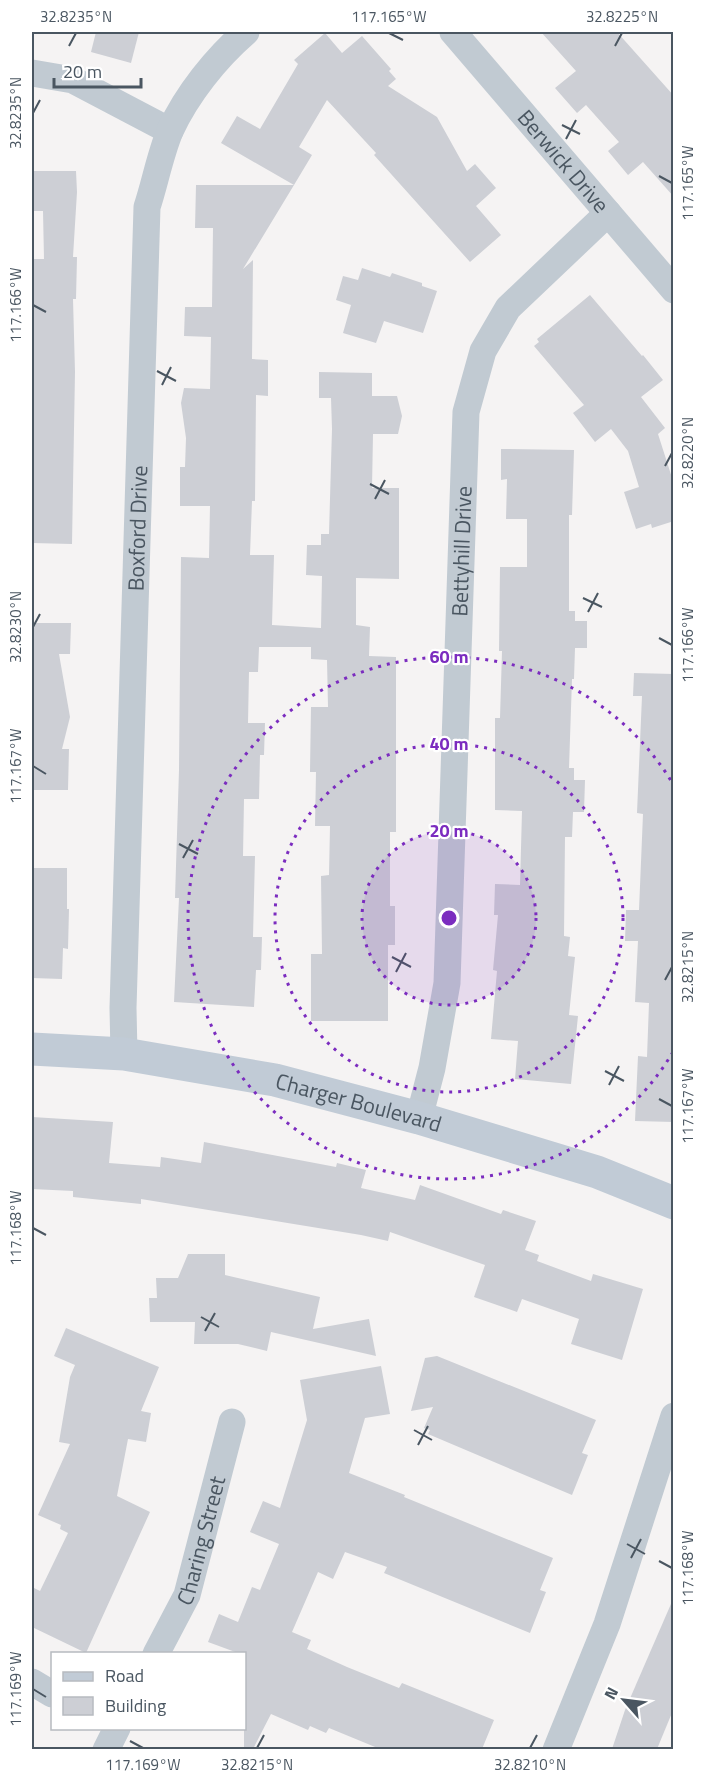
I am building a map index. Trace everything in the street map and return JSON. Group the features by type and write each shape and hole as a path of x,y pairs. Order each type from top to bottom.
{"street":[{"name":"Boxford Drive","path":"124,1054 123,984 147,207 170,132 197,86 231,44 246,32"},
{"name":"Berwick Drive","path":"453,32 674,290"},
{"path":"32,73 73,80 170,132"},
{"name":"Bettyhill Drive","path":"419,1118 432,1068 447,983 466,412 483,351 508,308 608,213"},
{"name":"Charger Boulevard","path":"32,1049 124,1054 274,1080 419,1118 597,1172 674,1203"},
{"path":"556,1749 607,1624 674,1416"},
{"name":"Charing Street","path":"157,1652 187,1595 232,1422"},
{"path":"32,1682 51,1693"}],"building":[{"path":"96,32 139,32 131,63 91,52"},
{"path":"541,32 617,32 674,96 674,197 643,162 628,175 608,151 619,142 586,105 577,113 555,88 576,71"},
{"path":"325,33 342,53 362,36 391,69 389,71 396,79 388,86 437,117 467,171 475,164 496,188 476,206 501,235 470,262 327,100 299,147 312,155 294,185 221,143 237,116 260,129 298,64 294,60"},
{"path":"32,171 76,171 73,257 77,257 76,299 73,299 75,372 72,544 32,543 32,259 44,259 43,211 32,211"},
{"path":"196,185 294,185 243,269 253,260 252,359 268,360 268,396 256,395 255,501 252,501 250,555 274,555 272,625 321,628 322,576 306,575 307,545 321,545 321,534 329,534 331,398 319,398 319,372 372,373 372,396 397,396 402,416 398,434 373,434 372,488 399,488 399,579 356,578 356,625 370,627 369,656 396,657 396,832 390,832 390,906 395,906 395,945 388,945 388,1021 311,1021 311,954 322,954 321,876 329,875 330,826 315,826 316,772 310,772 311,707 328,707 327,660 311,659 311,647 259,647 258,672 249,672 248,723 265,723 264,755 260,755 259,799 244,799 243,856 255,856 253,937 262,937 261,970 256,970 254,1007 174,1002 179,898 175,898 181,557 209,558 210,506 180,506 180,467 185,467 186,438 181,403 184,388 210,389 211,337 184,336 185,307 212,307 213,228 195,228"},
{"path":"362,268 390,277 392,273 422,283 422,286 437,291 423,333 384,321 376,343 343,333 351,305 336,300 343,276 358,280"},
{"path":"590,295 663,380 641,397 665,428 658,434 674,484 674,521 652,528 651,524 636,529 624,492 639,487 628,451 611,429 595,442 573,413 584,405 534,346 539,342 537,339"},
{"path":"501,449 574,450 572,515 569,515 569,611 575,611 575,621 587,621 587,648 575,648 569,768 574,768 574,780 585,780 584,812 573,812 572,837 565,837 564,936 570,937 568,956 575,957 569,1015 578,1016 571,1084 515,1079 518,1041 491,1039 497,971 493,970 498,915 494,915 495,884 520,885 522,811 495,810 495,718 500,718 502,651 499,651 500,567 527,567 527,519 506,519 507,479 501,480"},
{"path":"32,623 71,623 70,654 59,654 70,717 62,749 69,749 68,790 32,790"},
{"path":"634,673 674,674 674,1122 635,1121 638,1056 647,1057 649,1003 635,1002 638,941 625,941 626,910 639,910 643,814 637,813 642,696 633,696"},
{"path":"32,868 67,868 68,949 63,948 62,979 32,978"},
{"path":"32,1117 113,1122 109,1163 160,1167 161,1157 201,1163 204,1142 336,1167 337,1163 366,1170 361,1188 415,1200 420,1185 501,1214 503,1210 536,1221 525,1250 539,1255 537,1261 591,1281 593,1274 643,1289 622,1360 571,1344 579,1319 522,1299 517,1312 474,1297 485,1265 390,1232 388,1241 141,1199 141,1204 73,1197 73,1191 32,1189"},
{"path":"188,1254 225,1254 225,1275 320,1297 313,1329 369,1319 376,1356 271,1332 267,1351 238,1344 194,1344 195,1322 150,1322 149,1298 157,1298 156,1278 178,1278"},
{"path":"66,1328 159,1367 141,1411 151,1413 146,1442 128,1439 117,1496 150,1512 86,1652 32,1627 32,1587 40,1591 68,1533 60,1529 61,1525 38,1515 70,1444 59,1442 70,1377 75,1365 54,1356"},
{"path":"437,1356 596,1420 582,1453 588,1455 572,1495 428,1434 430,1430 424,1428 433,1407 411,1411 425,1358"},
{"path":"381,1366 390,1414 365,1418 349,1473 553,1558 540,1590 546,1592 530,1633 384,1573 387,1567 345,1552 333,1579 318,1572 292,1632 311,1640 307,1649 347,1667 399,1688 402,1683 494,1720 482,1749 380,1749 329,1728 326,1733 310,1726 308,1730 271,1714 253,1749 244,1749 246,1652 235,1652 208,1642 219,1614 238,1622 252,1587 260,1590 279,1544 250,1532 263,1501 280,1508 307,1420 300,1380"},
{"path":"674,1597 674,1708 657,1749 612,1749 625,1710"}]}
